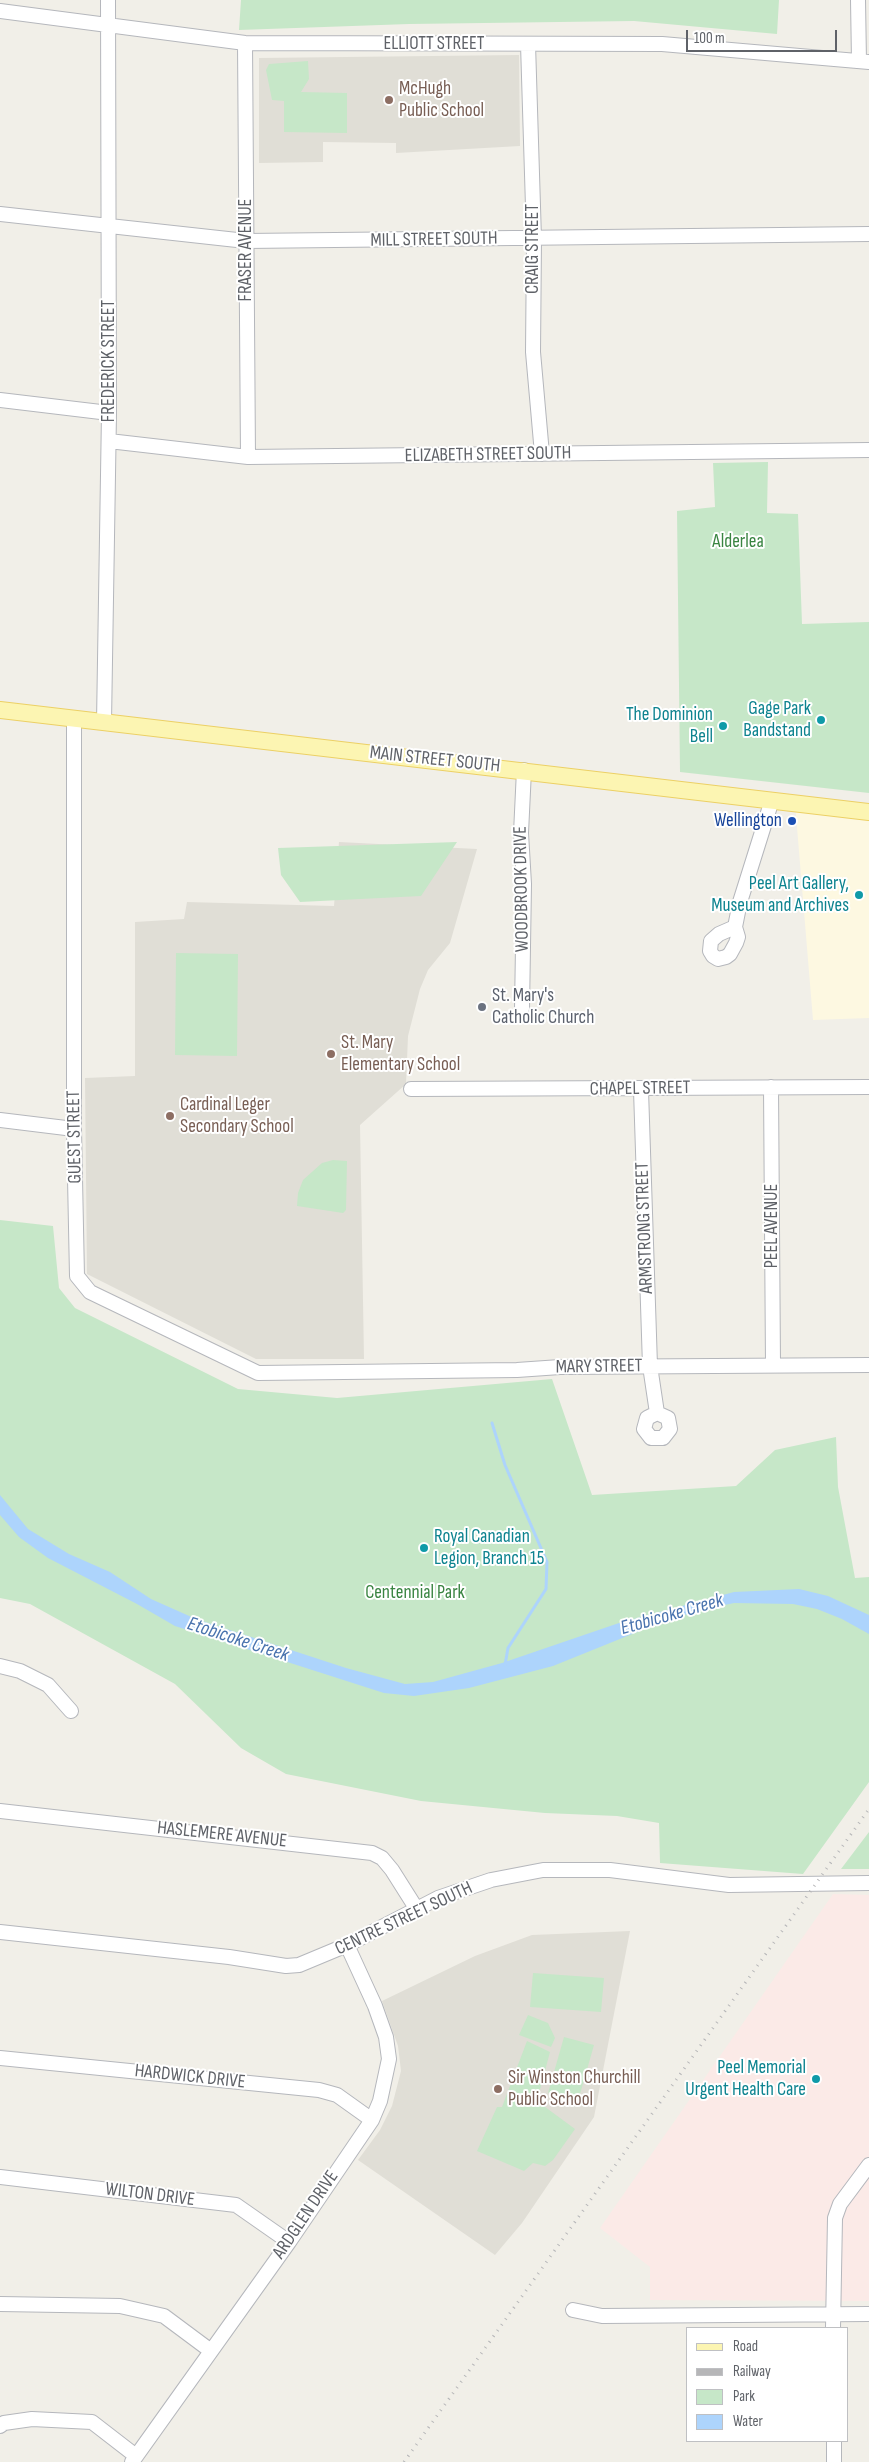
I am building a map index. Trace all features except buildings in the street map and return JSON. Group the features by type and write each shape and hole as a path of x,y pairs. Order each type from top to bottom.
{"main road":[{"name":"MAIN STREET SOUTH","path":"0,710 869,812"}],"street":[{"name":"FREDERICK STREET","path":"104,722 109,441 108,0"},
{"path":"858,0 864,61"},
{"name":"ELLIOTT STREET","path":"0,11 245,43 662,44 864,61"},
{"name":"FRASER AVENUE","path":"245,43 248,457"},
{"name":"CRAIG STREET","path":"528,44 534,239 533,352 542,454"},
{"name":"MILL STREET SOUTH","path":"0,214 246,242 869,234"},
{"path":"0,400 109,413"},
{"name":"ELIZABETH STREET SOUTH","path":"109,441 248,457 869,450"},
{"name":"GUEST STREET","path":"74,718 74,1129 77,1276 90,1292 258,1373 330,1371"},
{"name":"WOODBROOK DRIVE","path":"522,1009 524,884 521,834 524,770"},
{"path":"735,928 740,902 772,800"},
{"name":"PEEL AVENUE","path":"770,1087 772,1365"},
{"name":"CHAPEL STREET","path":"411,1089 641,1090 869,1087"},
{"name":"ARMSTRONG STREET","path":"641,1090 650,1366 657,1413"},
{"path":"0,1120 74,1129"},
{"name":"MARY STREET","path":"330,1371 869,1365"},
{"path":"0,1666 20,1671 48,1685 71,1710"},
{"name":"HASLEMERE AVENUE","path":"0,1811 372,1853 382,1858 392,1870 416,1908"},
{"name":"CENTRE STREET SOUTH","path":"0,1932 229,1957 286,1966 299,1965 347,1945 416,1908 491,1880 551,1870 610,1870 729,1885 869,1883"},
{"name":"ARDGLEN DRIVE","path":"134,2459 289,2242 372,2120 386,2081 389,2059 386,2037 375,2006 347,1945"},
{"name":"HARDWICK DRIVE","path":"0,2058 319,2090 337,2095 372,2120"},
{"path":"833,2327 834,2218 840,2204 869,2165"},
{"name":"WILTON DRIVE","path":"0,2177 236,2205 289,2242"},
{"path":"0,2304 120,2306 164,2316 211,2351"},
{"path":"573,2310 602,2316 869,2314"},
{"path":"0,2426 4,2423 32,2419 92,2422 134,2459"},
{"path":"834,2442 834,2462"}],"shaded area":[{"name":"McHugh Public School","path":"519,55 520,146 396,153 396,143 323,142 323,162 259,163 259,58"},
{"path":"795,803 869,812 869,1018 813,1020"},
{"path":"339,842 477,849 450,943 428,970 420,989 408,1036 406,1084 360,1125 364,1359 256,1359 87,1274 85,1078 135,1076 135,922 184,919 187,902 334,906"},
{"path":"833,1894 869,1895 869,2301 650,2300 650,2267 600,2228"},
{"name":"Sir Winston Churchill Public School","path":"630,1931 594,2117 522,2223 495,2255 358,2160 380,2130 392,2106 401,2071 398,2046 382,2001 475,1956 532,1935"}],"green space":[{"path":"241,0 779,0 777,34 634,21 409,24 239,30"},
{"path":"308,61 309,79 301,92 347,93 347,133 284,132 284,101 272,100 266,70 269,64"},
{"name":"Alderlea","path":"768,462 767,513 798,514 802,624 869,622 869,793 680,772 677,511 715,507 713,463"},
{"path":"457,842 421,896 300,902 281,875 278,848"},
{"path":"176,953 238,954 237,1056 175,1055"},
{"path":"333,1160 347,1161 346,1210 343,1213 297,1206 298,1193 303,1180 322,1163"},
{"name":"Centennial Park","path":"0,1220 53,1226 59,1288 75,1308 238,1389 337,1398 552,1379 592,1495 736,1486 775,1450 836,1437 838,1487 855,1578 869,1577 869,1782 803,1874 660,1863 659,1823 617,1816 545,1813 421,1801 286,1774 241,1748 175,1684 30,1604 0,1598"},
{"path":"869,1832 869,1869 841,1869"},
{"path":"533,1973 604,1978 601,2012 530,2007"},
{"path":"528,2015 548,2023 555,2038 551,2047 519,2035"},
{"path":"564,2037 594,2045 578,2101 548,2093"},
{"path":"527,2041 550,2052 537,2101 575,2129 553,2160 545,2166 533,2163 524,2171 477,2151 497,2107 502,2107"}],"water":[{"path":"0,1495 28,1529 69,1554 110,1572 151,1599 196,1619 346,1668 405,1684 433,1682 502,1663 619,1623 734,1592 799,1589 828,1596 869,1615 869,1634 842,1619 817,1609 793,1604 734,1603 697,1611 657,1624 553,1666 469,1688 414,1696 384,1693 175,1626 48,1558 19,1537 0,1515"}],"waterway":[{"name":"Etobicoke Creek","path":"492,1423 505,1465 547,1562 546,1589 508,1648 505,1665"}],"railway":[{"path":"404,2462 869,1809"}],"place":[{"name":"McHugh Public School","path":"389,100"},
{"name":"Gage Park Bandstand","path":"821,720"},
{"name":"The Dominion Bell","path":"723,726"},
{"name":"Wellington","path":"792,821"},
{"name":"Peel Art Gallery, Museum and Archives","path":"859,895"},
{"name":"St. Mary's Catholic Church","path":"482,1007"},
{"name":"St. Mary Elementary School","path":"331,1054"},
{"name":"Cardinal Leger Secondary School","path":"170,1116"},
{"name":"Royal Canadian Legion, Branch 15","path":"424,1548"},
{"name":"Peel Memorial Urgent Health Care","path":"816,2079"},
{"name":"Sir Winston Churchill Public School","path":"498,2089"}]}
